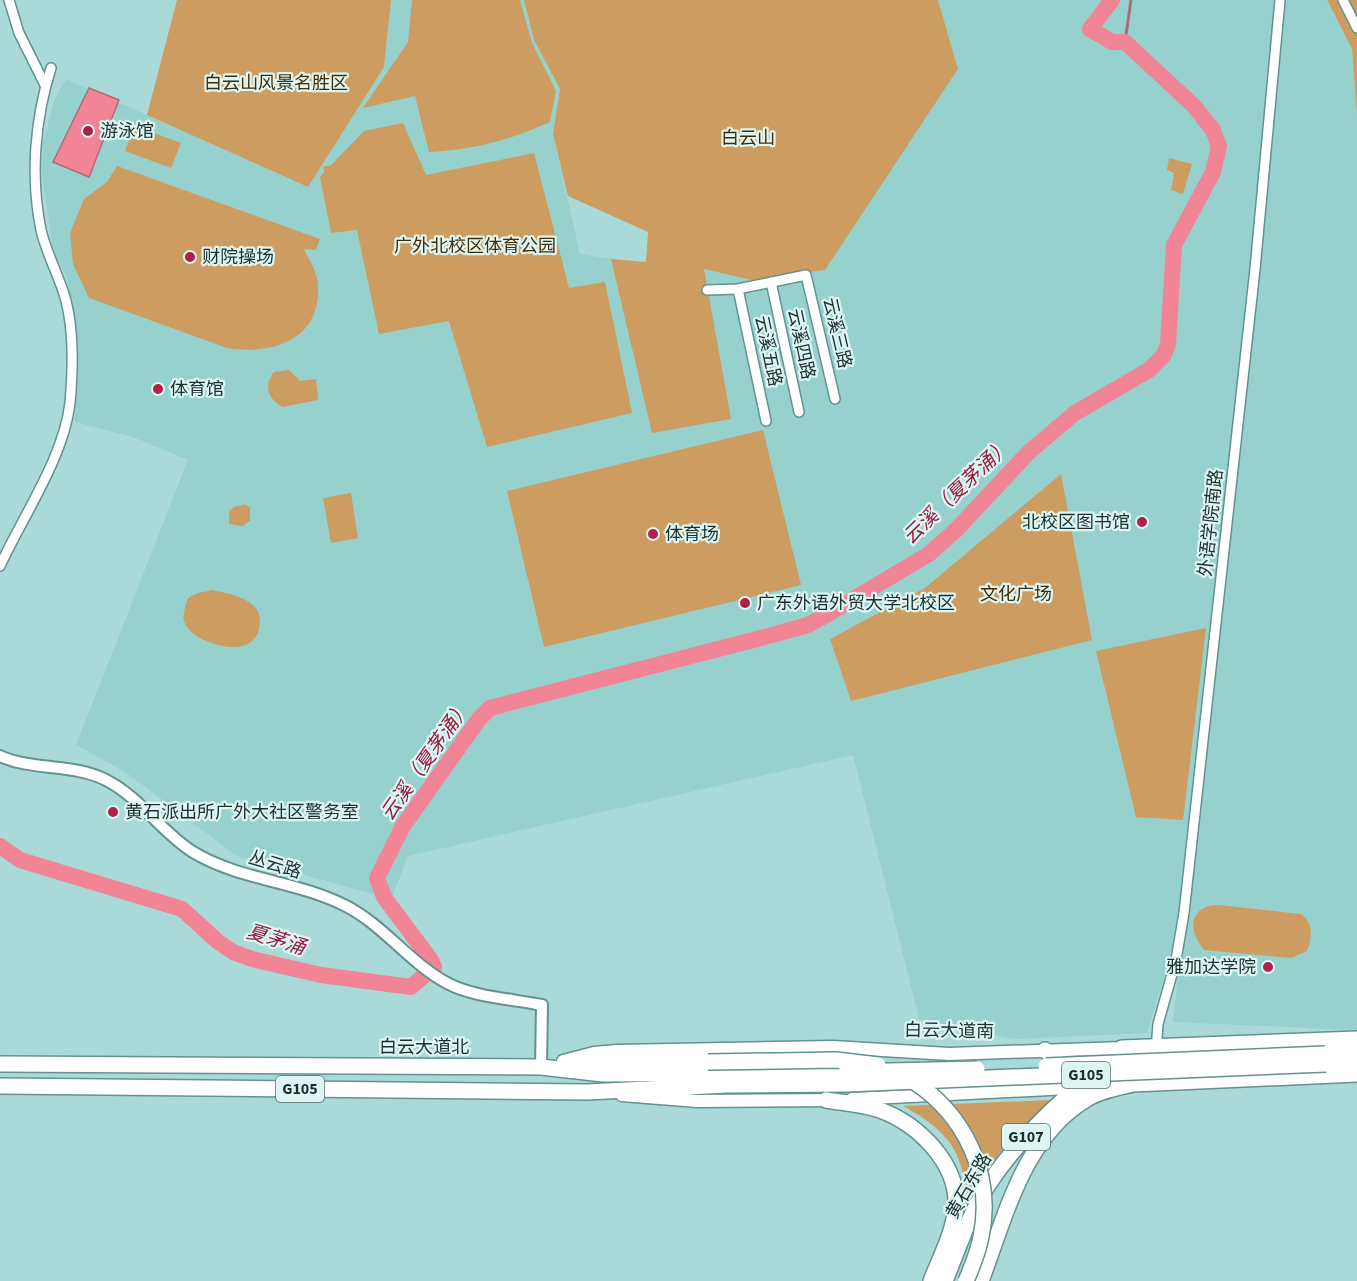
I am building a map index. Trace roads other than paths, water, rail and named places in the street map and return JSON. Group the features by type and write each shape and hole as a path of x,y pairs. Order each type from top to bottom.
{"highway":[{"name":"白云大道南","path":"1122,1048 1357,1039"},
{"name":"黄石东路","path":"945,1281 976,1205 997,1173 1039,1123 1122,1048"},
{"path":"1045,1050 1071,1071 1076,1089 1073,1109"},
{"name":"G105","path":"1325,1059 1357,1052"},
{"name":"G105","path":"0,1086 600,1092 846,1078 1325,1059 1357,1063"},
{"path":"541,1066 856,1061 893,1071 926,1089 951,1114 965,1134 983,1184 981,1238 966,1281"},
{"name":"白云大道北","path":"0,1064 541,1066 570,1072 603,1074 846,1078"},
{"name":"G107","path":"981,1281 1014,1191 1029,1158 1048,1134 1084,1100 1101,1092 1133,1084 1357,1074"},
{"path":"825,1100 878,1109 900,1120 928,1143 943,1161 952,1182 956,1206 951,1230 931,1281"},
{"path":"958,1247 970,1240 978,1240 987,1248 988,1262"}],"main road":[{"name":"白云大道南","path":"541,1066 586,1055 617,1051 833,1047 949,1054 1122,1048"},
{"path":"1045,1050 1059,1068 1059,1079 1052,1090"},
{"path":"600,1092 697,1101 825,1100 1076,1089 1133,1084"}],"street":[{"path":"9,0 19,33 45,85"},
{"name":"外语学院南路","path":"1156,1083 1158,1024 1176,960 1184,913 1251,304 1281,0"},
{"path":"1343,0 1357,28"},
{"path":"0,566 66,428 70,401 69,326 64,295 42,232 35,183 35,146 45,85 51,68"},
{"name":"云溪三路","path":"771,282 806,275 835,399"},
{"path":"707,290 738,289 771,282"},
{"name":"云溪四路","path":"771,282 799,412"},
{"name":"云溪五路","path":"738,289 766,421"},
{"name":"丛云路","path":"0,756 20,762 80,770 105,779 137,800 177,840 203,858 223,867 326,898 352,910 438,978 473,993 542,1005 541,1066"}],"waterway":[{"name":"云溪（夏茅涌）","path":"0,846 20,860 182,909 217,941 233,952 252,959 321,975 411,987 434,967 384,897 377,878 403,826 479,719 490,708 808,625 929,554 957,529 1029,452 1075,413 1149,370 1164,355 1168,344 1174,245 1213,172 1219,146 1213,130 1194,106 1125,42 1112,42 1090,29 1112,0"},
{"path":"1125,42 1131,0"}],"place":[{"name":"游泳馆","path":"88,131"},
{"name":"财院操场","path":"190,257"},
{"name":"体育馆","path":"158,389"},
{"name":"北校区图书馆","path":"1142,522"},
{"name":"体育场","path":"653,534"},
{"name":"广东外语外贸大学北校区","path":"745,603"},
{"name":"黄石派出所广外大社区警务室","path":"113,812"},
{"name":"雅加达学院","path":"1268,967"}],"park label":[{"name":"白云山风景名胜区","path":"276,83"},
{"name":"白云山","path":"748,138"},
{"name":"广外北校区体育公园","path":"475,246"},
{"name":"文化广场","path":"1016,594"}],"water label":[{"name":"夏茅涌","path":"276,940"}]}
